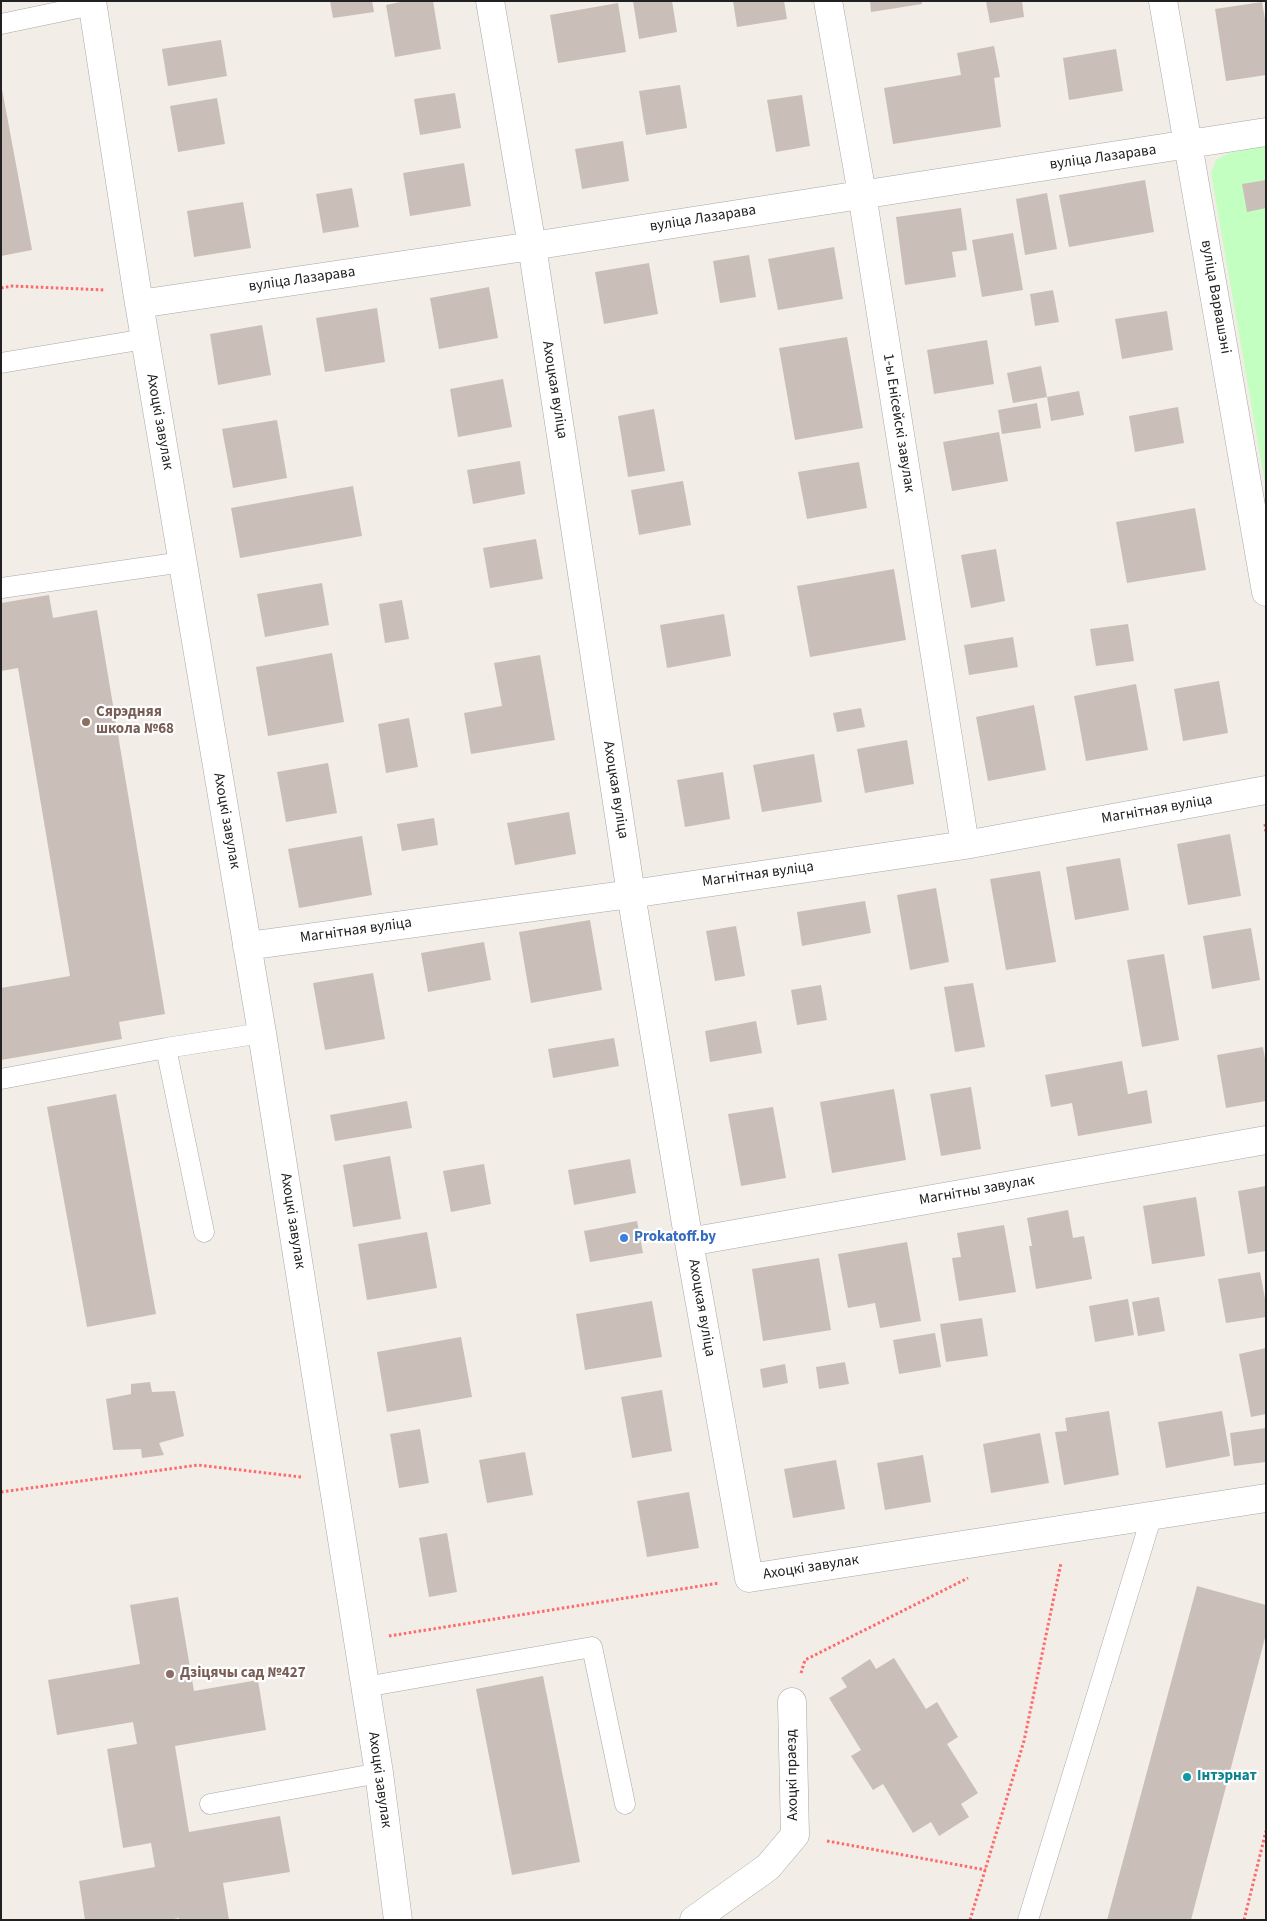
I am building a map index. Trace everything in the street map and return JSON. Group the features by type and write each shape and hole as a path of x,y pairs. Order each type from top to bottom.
{"street":[{"name":"Ахоцкая вуліца","path":"490,1 532,246 631,894 689,1242 749,1578"},
{"name":"1-ы Енісейскі завулак","path":"828,1 862,194 966,845"},
{"name":"вуліца Варвашэні","path":"1163,1 1190,145 1266,592"},
{"name":"Ахоцкі завулак","path":"92,3 138,297 262,1033 379,1773 398,1920"},
{"name":"вуліца Лазарава","path":"138,297 532,246 1266,132"},
{"name":"Магнітная вуліца","path":"247,946 631,894 966,845 1266,790"},
{"name":"Магнітны завулак","path":"689,1242 1266,1140"},
{"name":"Ахоцкі завулак","path":"749,1578 1266,1498"},
{"name":"Ахоцкі праезд","path":"694,1920 768,1867 795,1835 792,1702"}],"lane":[{"path":"1,24 92,3"},
{"path":"1,363 145,339"},
{"path":"1,588 183,562"},
{"path":"1,1079 166,1048 262,1033"},
{"path":"166,1048 204,1232"},
{"path":"1028,1920 1152,1515"},
{"path":"365,1688 592,1647 625,1804"},
{"path":"210,1804 379,1773"}],"path":[{"path":"1,288 12,286 138,297"},
{"path":"1,1492 198,1465 333,1480"},
{"path":"970,1920 1024,1741 1068,1528"},
{"path":"792,1702 805,1660 972,1577"},
{"name":"Ахоцкі завулак","path":"357,1641 749,1578"},
{"path":"1244,1920 1266,1830"},
{"path":"795,1835 986,1870"}],"green space":[{"path":"1266,146 1266,489 1211,173 1216,160 1229,153"}],"building":[{"path":"330,1 372,1 374,12 333,18"},
{"path":"405,1 433,1 441,49 395,57 386,5"},
{"path":"633,1 672,1 677,32 639,39"},
{"path":"733,1 784,1 787,19 737,27"},
{"path":"870,1 922,1 922,4 871,12"},
{"path":"986,1 1022,1 1024,17 990,23"},
{"path":"1262,2 1266,25 1266,75 1226,81 1215,9"},
{"path":"618,3 626,52 558,63 550,15"},
{"path":"221,40 227,76 168,86 162,49"},
{"path":"994,46 1000,77 994,78 1001,127 893,144 884,88 961,75 957,53"},
{"path":"1116,49 1123,91 1069,100 1063,58"},
{"path":"1,84 32,250 1,256"},
{"path":"680,85 687,128 646,135 639,91"},
{"path":"455,93 461,128 420,135 414,99"},
{"path":"802,95 810,146 776,152 767,100"},
{"path":"217,98 225,144 178,152 170,106"},
{"path":"623,141 629,181 582,189 575,149"},
{"path":"464,163 471,206 410,216 403,173"},
{"path":"1145,180 1154,232 1069,247 1059,195"},
{"path":"1266,180 1266,208 1247,212 1242,184"},
{"path":"352,188 359,227 323,233 316,194"},
{"path":"1047,193 1057,249 1025,255 1016,199"},
{"path":"243,202 251,248 194,257 187,211"},
{"path":"961,208 967,250 952,252 956,277 905,285 896,217"},
{"path":"1013,233 1023,290 982,297 972,240"},
{"path":"834,247 843,299 778,310 768,259"},
{"path":"749,255 756,297 720,303 713,261"},
{"path":"649,263 658,314 604,324 595,272"},
{"path":"489,287 498,338 439,349 430,298"},
{"path":"1053,290 1059,322 1035,326 1030,294"},
{"path":"377,308 385,362 325,372 316,318"},
{"path":"1167,311 1173,350 1122,359 1115,319"},
{"path":"262,325 271,375 218,385 210,334"},
{"path":"847,337 863,428 795,440 779,348"},
{"path":"987,340 994,384 934,394 927,350"},
{"path":"1041,366 1047,397 1013,403 1007,373"},
{"path":"503,379 512,427 458,437 450,389"},
{"path":"1079,391 1084,415 1051,421 1047,397"},
{"path":"1037,403 1041,428 1002,434 998,410"},
{"path":"1178,407 1184,443 1135,452 1129,416"},
{"path":"654,409 665,471 628,477 618,416"},
{"path":"277,420 287,478 233,488 222,429"},
{"path":"999,432 1008,481 952,491 943,442"},
{"path":"520,461 525,494 473,504 467,470"},
{"path":"859,462 867,508 807,519 798,472"},
{"path":"683,481 691,525 639,535 631,490"},
{"path":"353,486 362,536 240,558 231,508"},
{"path":"1195,508 1206,570 1127,583 1116,522"},
{"path":"536,539 543,579 490,588 483,548"},
{"path":"996,549 1005,601 971,608 961,555"},
{"path":"894,569 906,640 810,657 797,586"},
{"path":"322,583 329,625 265,637 257,594"},
{"path":"49,595 53,618 97,610 165,1014 119,1022 122,1039 1,1060 1,988 70,976 18,668 1,671 1,603"},
{"path":"402,600 409,639 385,643 379,604"},
{"path":"724,614 731,656 667,668 660,625"},
{"path":"1128,624 1134,661 1096,666 1090,629"},
{"path":"1013,637 1018,667 969,675 964,645"},
{"path":"332,653 344,722 268,736 256,667"},
{"path":"540,655 555,740 471,754 464,713 502,706 494,663"},
{"path":"1219,681 1228,733 1183,741 1174,689"},
{"path":"1136,684 1148,750 1086,761 1074,696"},
{"path":"1034,705 1046,770 988,781 976,717"},
{"path":"861,708 865,727 837,732 833,713"},
{"path":"409,718 418,767 386,773 378,724"},
{"path":"907,740 914,784 865,793 857,749"},
{"path":"814,754 822,802 762,812 753,765"},
{"path":"328,763 337,813 286,822 277,772"},
{"path":"723,772 730,819 685,827 677,780"},
{"path":"569,812 576,854 515,865 507,823"},
{"path":"434,818 438,845 402,851 397,824"},
{"path":"1230,834 1241,896 1188,905 1177,844"},
{"path":"362,836 372,895 299,908 288,849"},
{"path":"1120,858 1129,910 1075,920 1066,867"},
{"path":"1040,871 1056,962 1006,970 990,879"},
{"path":"936,888 949,962 910,970 897,895"},
{"path":"865,901 871,933 802,946 797,912"},
{"path":"590,920 602,990 531,1003 519,932"},
{"path":"736,926 745,976 715,981 706,931"},
{"path":"1251,928 1260,980 1212,989 1203,936"},
{"path":"484,942 491,980 428,992 421,953"},
{"path":"1164,954 1179,1040 1142,1047 1127,960"},
{"path":"373,973 385,1039 325,1050 313,983"},
{"path":"973,983 985,1047 955,1052 944,987"},
{"path":"821,985 827,1020 797,1025 791,990"},
{"path":"756,1021 762,1053 710,1062 705,1031"},
{"path":"614,1038 619,1066 553,1078 548,1049"},
{"path":"1263,1047 1266,1065 1266,1101 1226,1108 1217,1055"},
{"path":"1122,1061 1128,1094 1147,1090 1152,1123 1078,1136 1072,1103 1051,1107 1045,1075"},
{"path":"971,1087 981,1149 941,1156 930,1094"},
{"path":"894,1089 906,1160 832,1173 820,1102"},
{"path":"116,1094 156,1314 87,1327 47,1107"},
{"path":"407,1101 412,1128 335,1141 330,1115"},
{"path":"773,1107 786,1178 741,1186 728,1114"},
{"path":"390,1156 401,1219 353,1227 343,1165"},
{"path":"630,1159 636,1193 574,1205 568,1170"},
{"path":"484,1164 491,1204 451,1212 443,1171"},
{"path":"1266,1186 1266,1251 1248,1254 1238,1191"},
{"path":"1196,1197 1205,1256 1152,1264 1143,1206"},
{"path":"1068,1210 1073,1238 1084,1236 1092,1279 1036,1289 1029,1246 1032,1246 1027,1218"},
{"path":"637,1221 643,1253 590,1262 584,1231"},
{"path":"1004,1225 1016,1292 959,1301 952,1258 961,1257 957,1233"},
{"path":"427,1232 437,1288 367,1300 358,1244"},
{"path":"907,1242 921,1321 880,1328 875,1303 848,1308 838,1254"},
{"path":"819,1258 831,1330 763,1341 752,1269"},
{"path":"1260,1272 1266,1304 1266,1317 1226,1323 1218,1279"},
{"path":"1159,1297 1165,1331 1138,1336 1132,1302"},
{"path":"1128,1299 1134,1335 1095,1342 1089,1306"},
{"path":"652,1301 662,1357 585,1370 576,1314"},
{"path":"982,1318 988,1356 946,1362 940,1324"},
{"path":"935,1333 941,1367 899,1374 893,1340"},
{"path":"461,1337 472,1397 387,1412 377,1352"},
{"path":"1266,1348 1266,1414 1251,1417 1239,1354"},
{"path":"845,1362 849,1384 819,1389 816,1367"},
{"path":"785,1364 788,1383 763,1388 760,1369"},
{"path":"150,1382 152,1392 175,1391 184,1436 159,1443 164,1455 142,1458 141,1449 113,1450 106,1399 131,1394 131,1384"},
{"path":"662,1390 672,1451 632,1458 621,1397"},
{"path":"1109,1411 1119,1475 1064,1485 1055,1432 1067,1431 1065,1418"},
{"path":"1222,1411 1230,1456 1166,1468 1158,1422"},
{"path":"1266,1428 1266,1462 1234,1466 1230,1433"},
{"path":"420,1429 429,1483 399,1488 390,1434"},
{"path":"1040,1433 1049,1483 991,1493 983,1444"},
{"path":"525,1452 533,1495 487,1503 479,1460"},
{"path":"923,1455 931,1502 885,1510 877,1463"},
{"path":"836,1460 845,1509 793,1518 784,1469"},
{"path":"689,1492 699,1548 647,1557 637,1501"},
{"path":"447,1533 457,1592 429,1597 419,1538"},
{"name":"Інтэрнат","path":"1197,1586 1266,1605 1266,1634 1191,1920 1107,1920"},
{"path":"178,1597 194,1691 258,1680 266,1730 175,1746 189,1832 280,1816 290,1872 223,1883 229,1920 179,1920 179,1918 168,1920 85,1920 79,1881 155,1867 151,1843 123,1848 107,1749 137,1744 133,1722 57,1735 48,1680 140,1664 130,1605"},
{"path":"894,1658 926,1709 937,1702 958,1737 947,1744 978,1793 961,1804 969,1817 939,1836 931,1822 913,1833 883,1784 873,1790 851,1756 861,1750 829,1698 847,1687 841,1678 870,1659 876,1669"},
{"path":"543,1676 580,1862 512,1875 476,1689"}],"place":[{"name":"Сярэдняя школа №68","path":"86,722"},
{"name":"Prokatoff.by","path":"624,1238"},
{"name":"Дзіцячы сад №427","path":"170,1674"},
{"name":"Інтэрнат","path":"1187,1777"}]}
